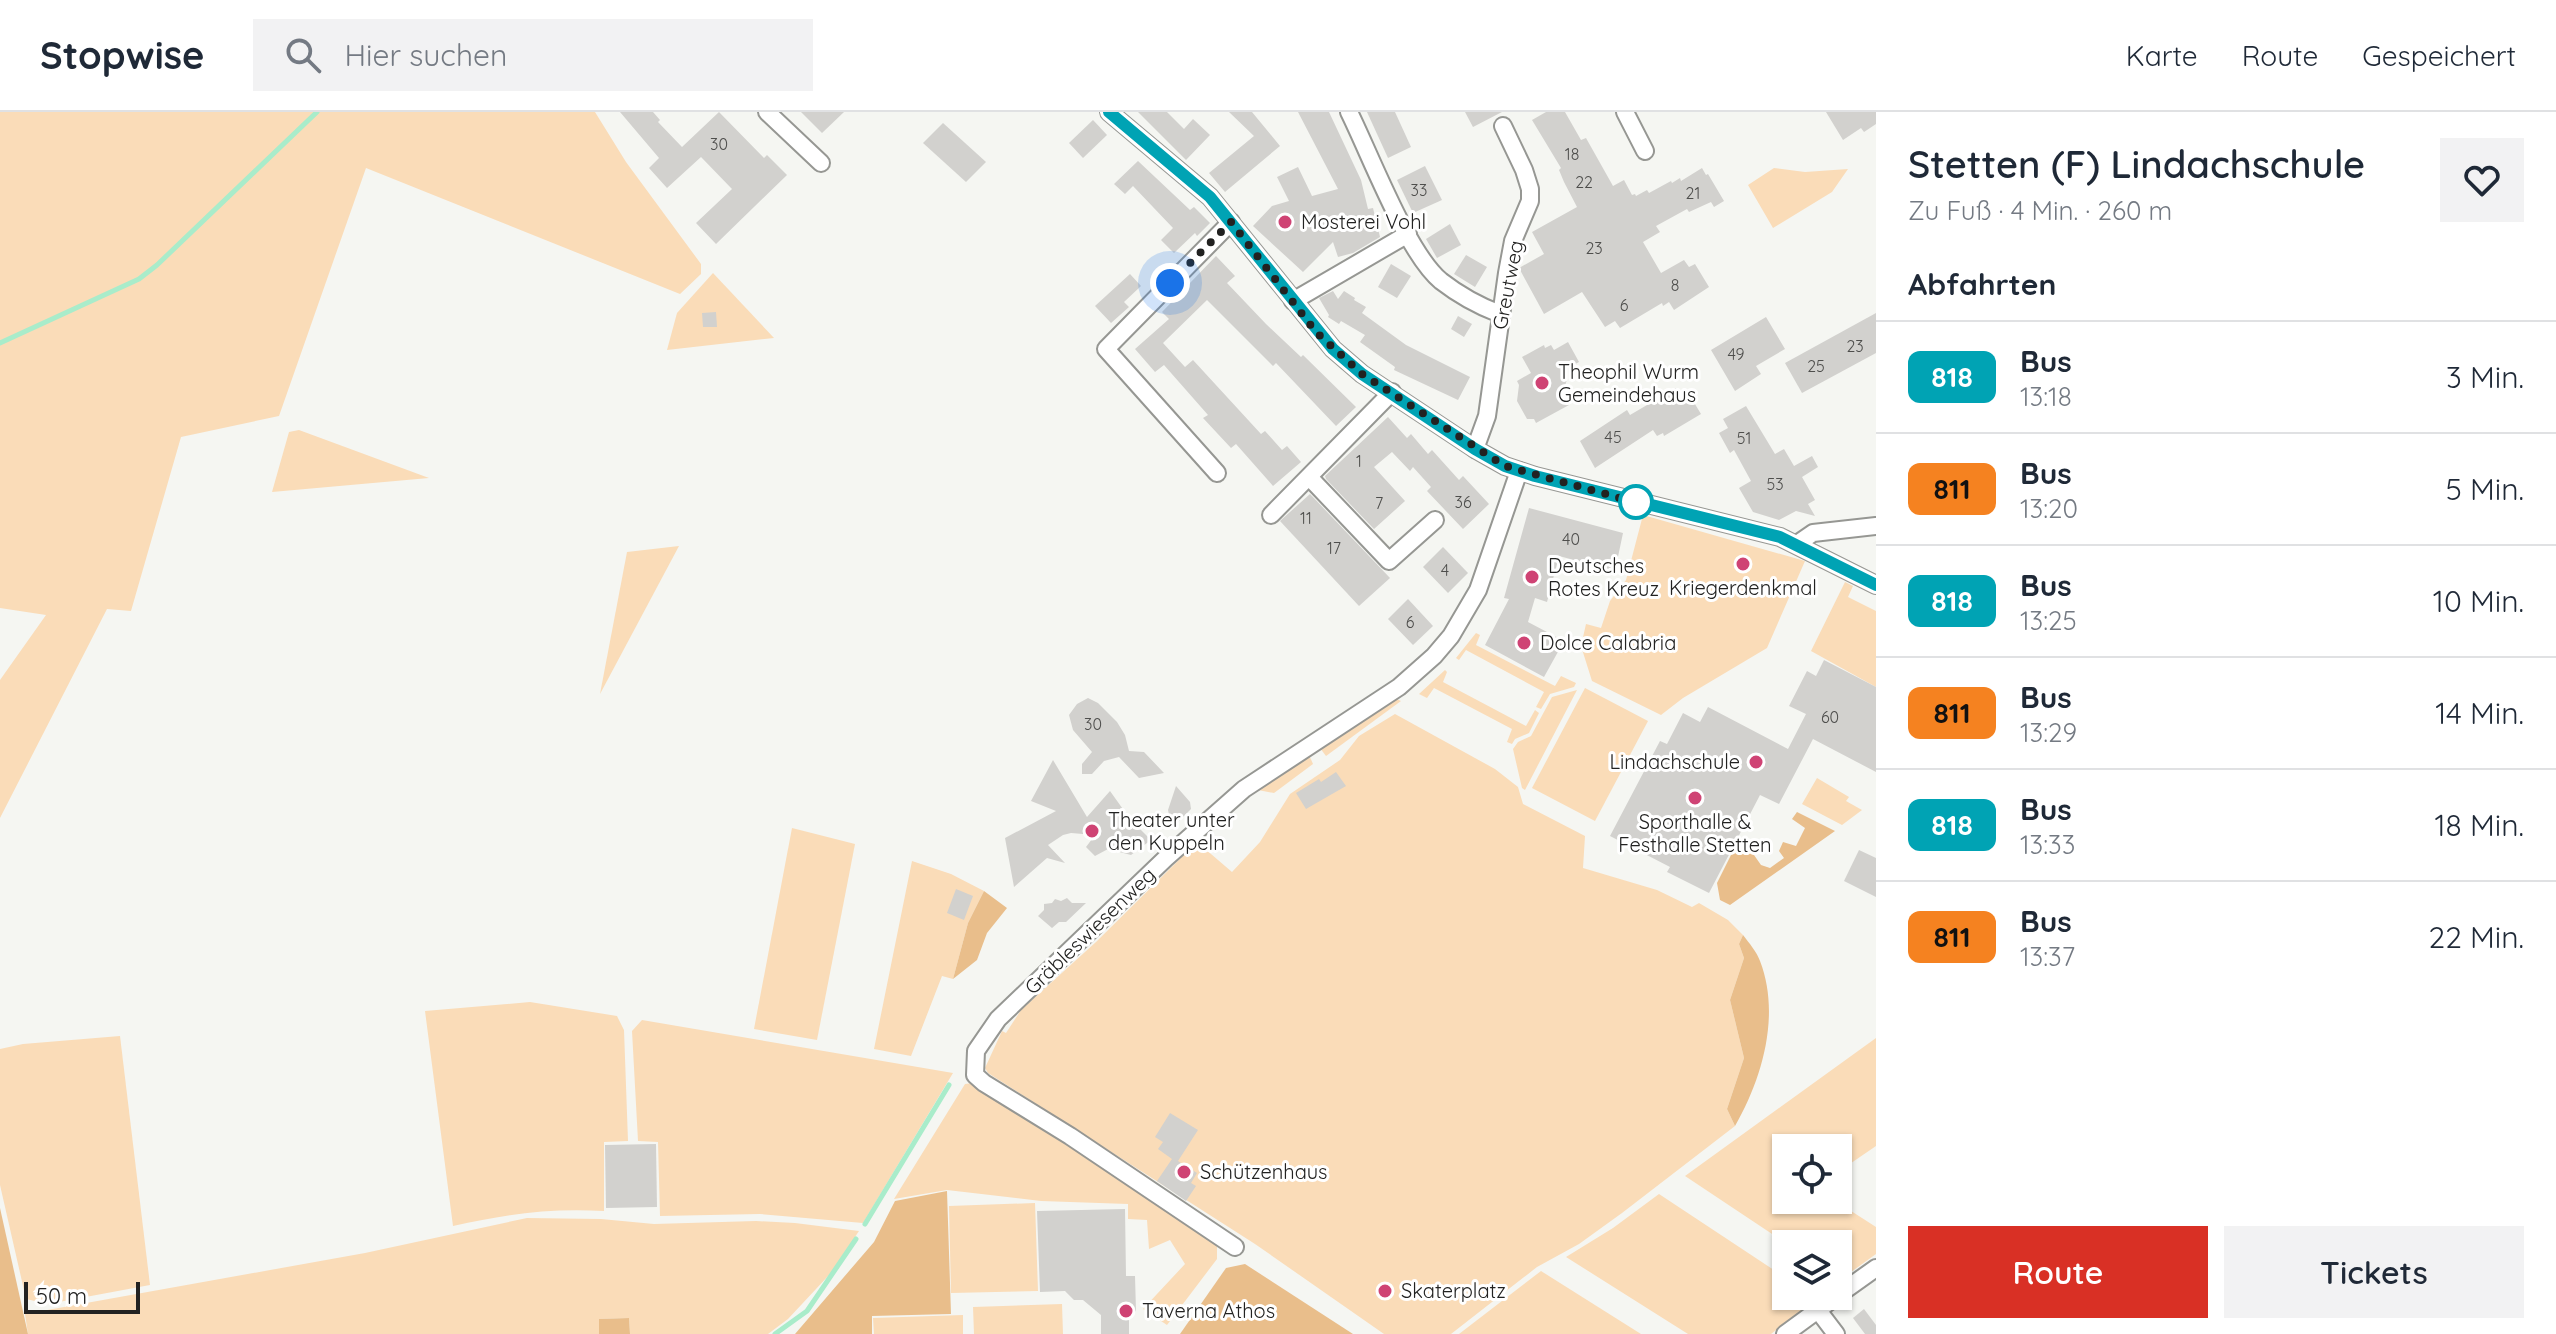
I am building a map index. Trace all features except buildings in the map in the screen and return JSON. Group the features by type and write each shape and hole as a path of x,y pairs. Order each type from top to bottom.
{"street":[{"path":"767,112 821,163"},
{"path":"1109,112 1189,178 1231,222 1333,349 1362,374 1475,449 1519,471 1642,504 1741,526 1797,544 1876,585"},
{"path":"1349,112 1418,253 1439,279 1476,304 1500,314"},
{"path":"1625,112 1645,151"},
{"name":"Greutweg","path":"1475,449 1487,416 1513,241 1530,201 1524,170 1503,126"},
{"path":"1217,473 1106,349 1231,222"},
{"path":"1293,301 1408,234"},
{"path":"1271,515 1392,392"},
{"name":"Gräbleswiesenweg","path":"1235,1247 1070,1136 984,1083 975,1075 976,1051 998,1019 1107,913 1235,797 1399,687 1434,656 1451,636 1478,590 1519,471"},
{"path":"1310,478 1389,561 1435,520"},
{"path":"1797,544 1813,533 1876,526"},
{"path":"1852,1285 1876,1268"},
{"path":"1785,1334 1816,1310"},
{"path":"1818,1310 1836,1334"}],"shaded area":[{"path":"0,112 595,112 626,162 701,264 701,274 680,294 366,168 279,416 181,437 131,611 107,609 0,818 0,680 46,615 0,608"},
{"path":"1774,168 1805,172 1848,169 1832,192 1773,228 1748,185"},
{"path":"713,273 774,338 667,350 677,313"},
{"path":"299,430 429,478 272,492 289,432"},
{"path":"1643,515 1805,561 1767,648 1683,698 1661,715 1592,681 1581,646 1586,624 1601,628 1610,601 1626,580"},
{"path":"679,546 600,694 627,552"},
{"path":"1845,582 1853,586 1848,597 1876,611 1876,687 1811,651"},
{"path":"1476,633 1480,635 1476,645 1555,686 1561,676 1576,683 1574,687 1550,694 1541,709 1536,707 1544,692 1466,650 1459,660 1456,658"},
{"path":"1445,670 1443,682 1526,726 1535,710 1539,713 1529,733 1515,739 1512,744 1507,742 1512,729 1434,688 1427,698 1419,694"},
{"path":"1585,688 1648,721 1595,821 1532,788"},
{"path":"1577,690 1525,790 1513,749 1518,742 1531,736 1552,697"},
{"path":"1392,697 1401,701 1326,756 1320,748"},
{"path":"1395,714 1495,769 1518,787 1523,804 1585,836 1583,868 1657,890 1692,907 1699,903 1728,920 1743,935 1739,944 1744,958 1730,1000 1744,1058 1727,1109 1735,1126 1622,1213 1579,1244 1537,1267 1451,1334 1384,1334 1255,1244 988,1073 985,1068 1002,1031 1006,1033 1021,1010 1096,942 1197,842 1232,872 1260,842 1290,794 1340,760 1359,736"},
{"path":"1309,755 1313,764 1274,793 1258,790"},
{"path":"1817,778 1849,797 1846,801 1862,810 1842,825 1802,804"},
{"path":"1797,812 1835,831 1730,905 1720,900 1717,883 1736,845 1754,855 1761,865 1770,868 1784,858 1779,851 1783,842 1796,846 1805,828 1792,819"},
{"path":"792,828 855,844 817,1040 754,1029"},
{"path":"912,861 951,874 984,891 968,923 953,979 942,976 911,1056 874,1049"},
{"path":"984,891 1007,908 987,933 977,960 953,979 968,923"},
{"path":"1743,935 1759,958 1769,1003 1766,1046 1753,1088 1735,1126 1727,1109 1744,1058 1730,1000 1744,958 1739,944"},
{"path":"530,1002 617,1016 624,1030 628,1141 604,1142 604,1211 528,1213 453,1226 425,1011"},
{"path":"642,1020 953,1073 863,1223 760,1214 660,1216 658,1142 638,1141 632,1031"},
{"path":"120,1036 150,1285 48,1304 26,1299 0,1185 0,1049 23,1044"},
{"path":"1876,1038 1876,1146 1852,1162 1852,1134 1772,1134 1772,1214 1852,1214 1852,1212 1876,1227 1876,1254 1852,1271 1852,1230 1772,1230 1772,1234 1685,1176"},
{"path":"973,1083 1212,1237 1217,1247 1217,1259 1167,1325 1143,1309 1185,1264 1170,1240 1149,1249 1147,1220 1128,1219 1128,1204 1041,1201 947,1190 894,1199 965,1084"},
{"path":"947,1191 951,1314 872,1316 872,1334 795,1334 874,1242 895,1201"},
{"path":"1659,1194 1772,1269 1772,1310 1802,1310 1771,1334 1688,1334 1566,1257"},
{"path":"1035,1203 1038,1291 951,1293 949,1206"},
{"path":"0,1208 28,1334 0,1334"},
{"path":"527,1218 601,1219 654,1224 756,1221 859,1231 830,1274 788,1319 768,1334 630,1334 629,1318 599,1319 599,1334 28,1334 25,1314 365,1253"},
{"path":"1245,1264 1353,1334 1180,1334 1226,1268"},
{"path":"1541,1271 1641,1334 1459,1334"},
{"path":"1062,1304 1063,1334 974,1334 973,1307"},
{"path":"963,1315 963,1334 874,1334 873,1318"},
{"path":"629,1318 630,1334 599,1334 599,1319"}],"waterway":[{"path":"0,343 139,279 317,112"},
{"path":"865,1224 949,1085"},
{"path":"775,1334 807,1311 856,1239"}],"bus line":[{"name":"818","path":"1109,112 1210,197 1316,332 1333,349 1362,374 1475,449 1505,466 1535,476 1780,537 1876,585"}],"place":[{"name":"Mosterei Vohl","path":"1285,222"},
{"name":"Theophil Wurm Gemeindehaus","path":"1542,383"},
{"name":"Kriegerdenkmal","path":"1743,564"},
{"name":"Deutsches Rotes Kreuz","path":"1532,577"},
{"name":"Dolce Calabria","path":"1524,643"},
{"name":"Lindachschule","path":"1756,762"},
{"name":"Sporthalle & Festhalle Stetten","path":"1695,798"},
{"name":"Theater unter den Kuppeln","path":"1092,831"},
{"name":"Schützenhaus","path":"1184,1172"},
{"name":"Skaterplatz","path":"1385,1291"},
{"name":"Taverna Athos","path":"1126,1311"}],"route":[{"path":"1170,283 1231,222 1316,332 1362,374 1505,466 1642,504 1636,502"}]}
